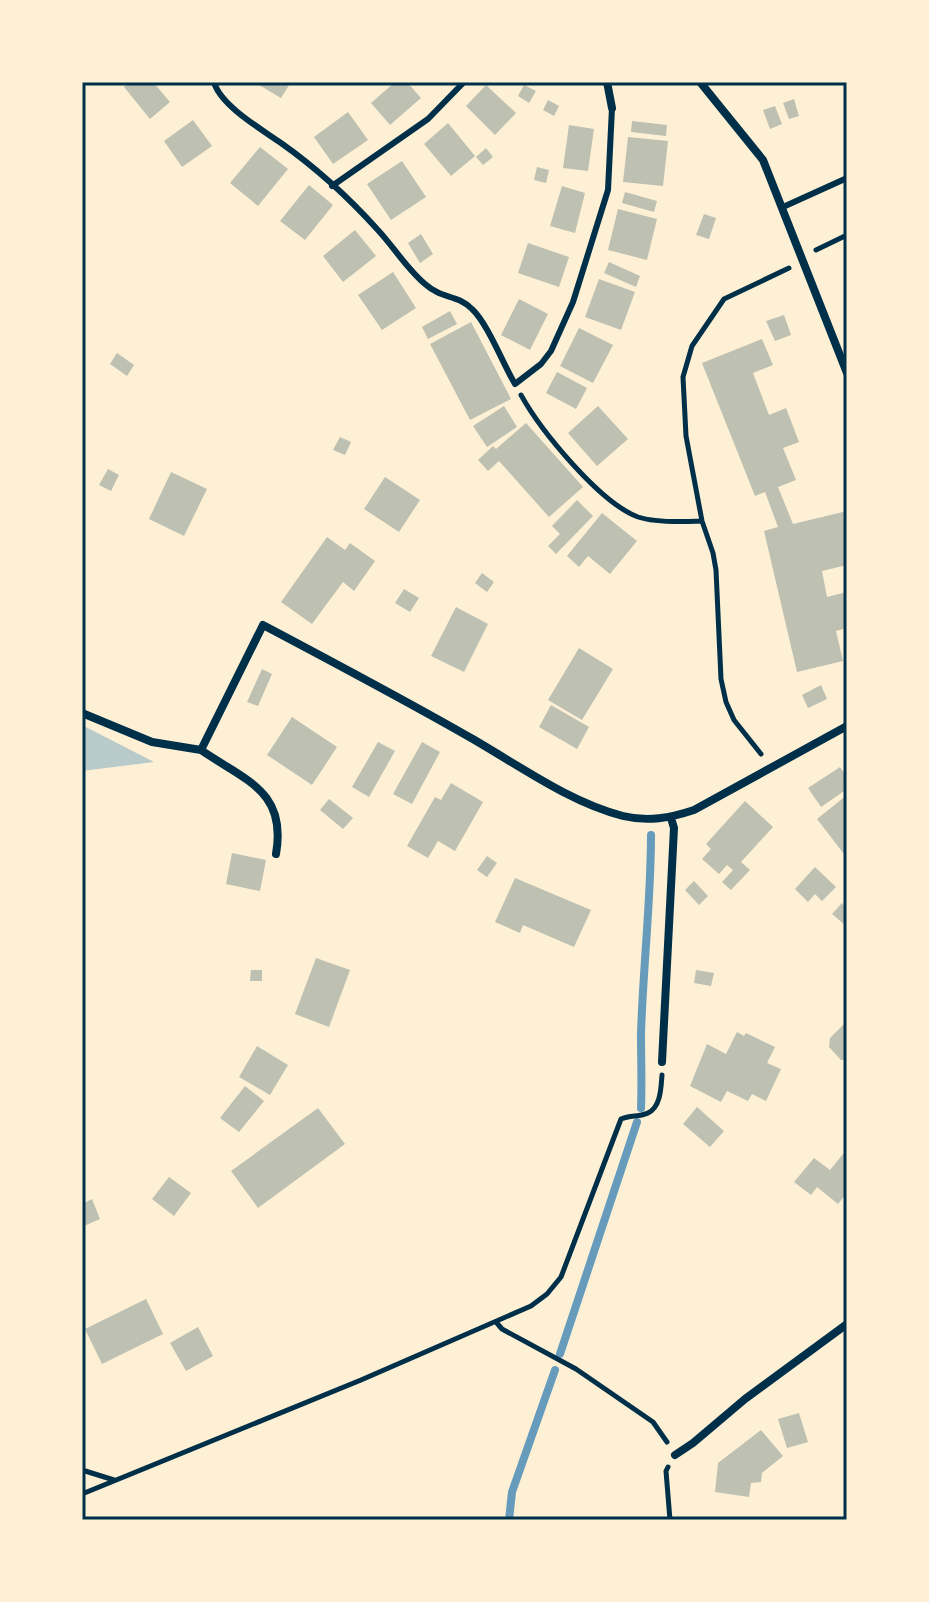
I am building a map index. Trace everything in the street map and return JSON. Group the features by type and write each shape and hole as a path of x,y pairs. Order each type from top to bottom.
{"street":[{"path":"607,82 612,108"},
{"path":"700,82 763,160 847,373"},
{"path":"201,750 263,625 409,703 549,784 595,806 637,818 671,818 694,810 847,726"},
{"path":"82,713 152,742 201,750 254,786 273,805 280,832 276,854"},
{"path":"662,1062 674,828 671,818"},
{"path":"675,1455 847,1324"}],"lane":[{"path":"214,82 221,97 299,156 378,229 407,268 428,287 441,297 457,298 476,313 515,384 541,364 551,351 573,302 608,190 612,108"},
{"path":"332,186 428,119 464,82"},
{"path":"783,207 847,178"}],"path":[{"path":"772,767 746,737 726,702 721,679 716,570 702,521 682,398 683,377 692,346 724,299 792,267"},
{"path":"515,384 554,442 616,505 639,517 702,521"},
{"path":"82,1494 531,1306 547,1294 561,1277 621,1119 629,1115 648,1114 657,1105 662,1062"},
{"path":"496,1322 502,1329 576,1369 653,1422 675,1455 666,1471 670,1520"},
{"path":"82,1470 115,1480"}],"shaded area":[{"path":"82,725 154,762 82,771"}],"building":[{"path":"130,82 153,82 170,102 150,119 124,87"},
{"path":"254,82 291,82 281,98"},
{"path":"395,82 407,82 421,98 390,125 371,103"},
{"path":"486,85 516,113 495,135 466,106"},
{"path":"524,85 536,91 529,103 518,96"},
{"path":"794,99 799,116 789,119 783,103"},
{"path":"548,100 559,106 554,116 543,110"},
{"path":"775,106 782,124 770,129 763,110"},
{"path":"348,112 368,140 333,164 314,137"},
{"path":"193,120 212,146 182,167 164,141"},
{"path":"632,121 667,125 666,136 631,132"},
{"path":"448,123 475,156 451,176 424,144"},
{"path":"569,125 594,129 588,171 563,168"},
{"path":"628,137 668,141 663,186 623,182"},
{"path":"260,147 288,169 258,206 230,183"},
{"path":"486,148 493,157 483,165 476,157"},
{"path":"402,161 426,197 391,220 367,184"},
{"path":"537,167 549,170 546,183 534,180"},
{"path":"309,185 333,205 305,240 280,221"},
{"path":"562,186 585,193 575,233 550,226"},
{"path":"625,192 657,201 654,212 622,203"},
{"path":"618,209 657,219 647,260 608,250"},
{"path":"704,214 716,218 709,239 696,235"},
{"path":"355,230 376,256 343,282 323,256"},
{"path":"421,234 433,254 420,263 408,243"},
{"path":"528,243 569,257 559,287 518,273"},
{"path":"609,262 640,276 636,287 604,273"},
{"path":"393,272 416,308 382,330 358,295"},
{"path":"599,279 635,292 621,330 585,317"},
{"path":"519,299 548,314 530,350 501,335"},
{"path":"450,311 457,324 428,339 422,327"},
{"path":"784,315 791,335 775,341 766,321"},
{"path":"471,322 511,399 470,420 430,344"},
{"path":"579,328 613,345 593,383 560,366"},
{"path":"762,339 773,365 753,373 769,415 786,408 799,442 783,448 796,480 778,487 793,524 847,511 847,565 822,571 827,597 847,592 847,628 836,631 843,661 797,672 764,531 778,527 765,492 755,496 702,363"},
{"path":"117,353 134,365 127,376 110,364"},
{"path":"557,372 587,388 576,409 546,393"},
{"path":"504,406 517,427 487,447 473,426"},
{"path":"598,406 628,439 597,466 568,433"},
{"path":"526,423 583,487 549,517 499,461 488,471 478,460"},
{"path":"340,437 351,442 345,455 333,450"},
{"path":"108,469 119,475 111,491 99,485"},
{"path":"171,472 207,489 184,536 149,519"},
{"path":"385,477 420,500 399,532 364,509"},
{"path":"577,500 593,516 556,554 548,546 560,534 552,526"},
{"path":"602,513 637,541 610,574 588,556 579,567 567,556"},
{"path":"327,537 345,550 350,543 375,561 354,591 343,582 312,624 281,602"},
{"path":"482,573 494,582 487,592 475,583"},
{"path":"404,589 419,598 410,612 395,603"},
{"path":"456,607 488,624 464,672 431,656"},
{"path":"579,648 613,669 582,720 548,700"},
{"path":"262,669 272,674 258,706 247,702"},
{"path":"821,685 827,699 808,708 802,695"},
{"path":"551,705 589,727 577,749 539,727"},
{"path":"292,717 337,747 312,785 267,755"},
{"path":"378,742 395,751 369,797 352,787"},
{"path":"422,742 440,752 412,804 393,794"},
{"path":"840,767 847,777 847,789 821,807 808,788"},
{"path":"451,783 483,802 455,851 438,841 428,858 407,846 435,797 441,800"},
{"path":"847,795 847,858 817,819"},
{"path":"329,799 353,818 343,829 320,810"},
{"path":"745,801 773,827 741,862 750,870 731,890 722,882 733,870 727,865 719,874 702,859 711,849 706,844"},
{"path":"232,853 266,860 260,891 226,884"},
{"path":"487,856 497,863 487,877 477,870"},
{"path":"815,867 836,887 822,901 815,894 808,902 795,889"},
{"path":"515,878 591,910 574,947 523,925 520,933 495,922"},
{"path":"694,881 708,896 699,905 685,890"},
{"path":"842,903 847,908 845,925 832,914"},
{"path":"316,958 350,970 329,1027 295,1014"},
{"path":"251,970 262,970 262,981 250,981"},
{"path":"696,970 714,973 711,986 694,983"},
{"path":"847,1021 847,1060 841,1060 829,1047 830,1038"},
{"path":"737,1032 775,1047 767,1063 781,1069 766,1101 752,1094 748,1101 727,1091 721,1102 690,1086 707,1044 726,1054"},
{"path":"257,1046 288,1065 270,1095 239,1077"},
{"path":"245,1086 264,1101 239,1132 220,1118"},
{"path":"697,1107 724,1131 710,1147 683,1124"},
{"path":"318,1108 345,1144 258,1208 231,1171"},
{"path":"847,1149 847,1193 838,1204 817,1187 811,1195 794,1182 814,1158 830,1170"},
{"path":"169,1177 191,1193 174,1216 152,1199"},
{"path":"92,1199 100,1219 84,1226 82,1204"},
{"path":"146,1299 163,1334 102,1364 85,1329"},
{"path":"198,1327 213,1356 186,1371 170,1343"},
{"path":"799,1413 808,1442 787,1448 778,1419"},
{"path":"761,1430 783,1456 762,1473 761,1482 751,1483 749,1497 715,1492 718,1463"}],"waterway":[{"path":"641,1108 641,1034 651,835"},
{"path":"560,1354 637,1122"},
{"path":"509,1520 512,1492 555,1370"}]}
